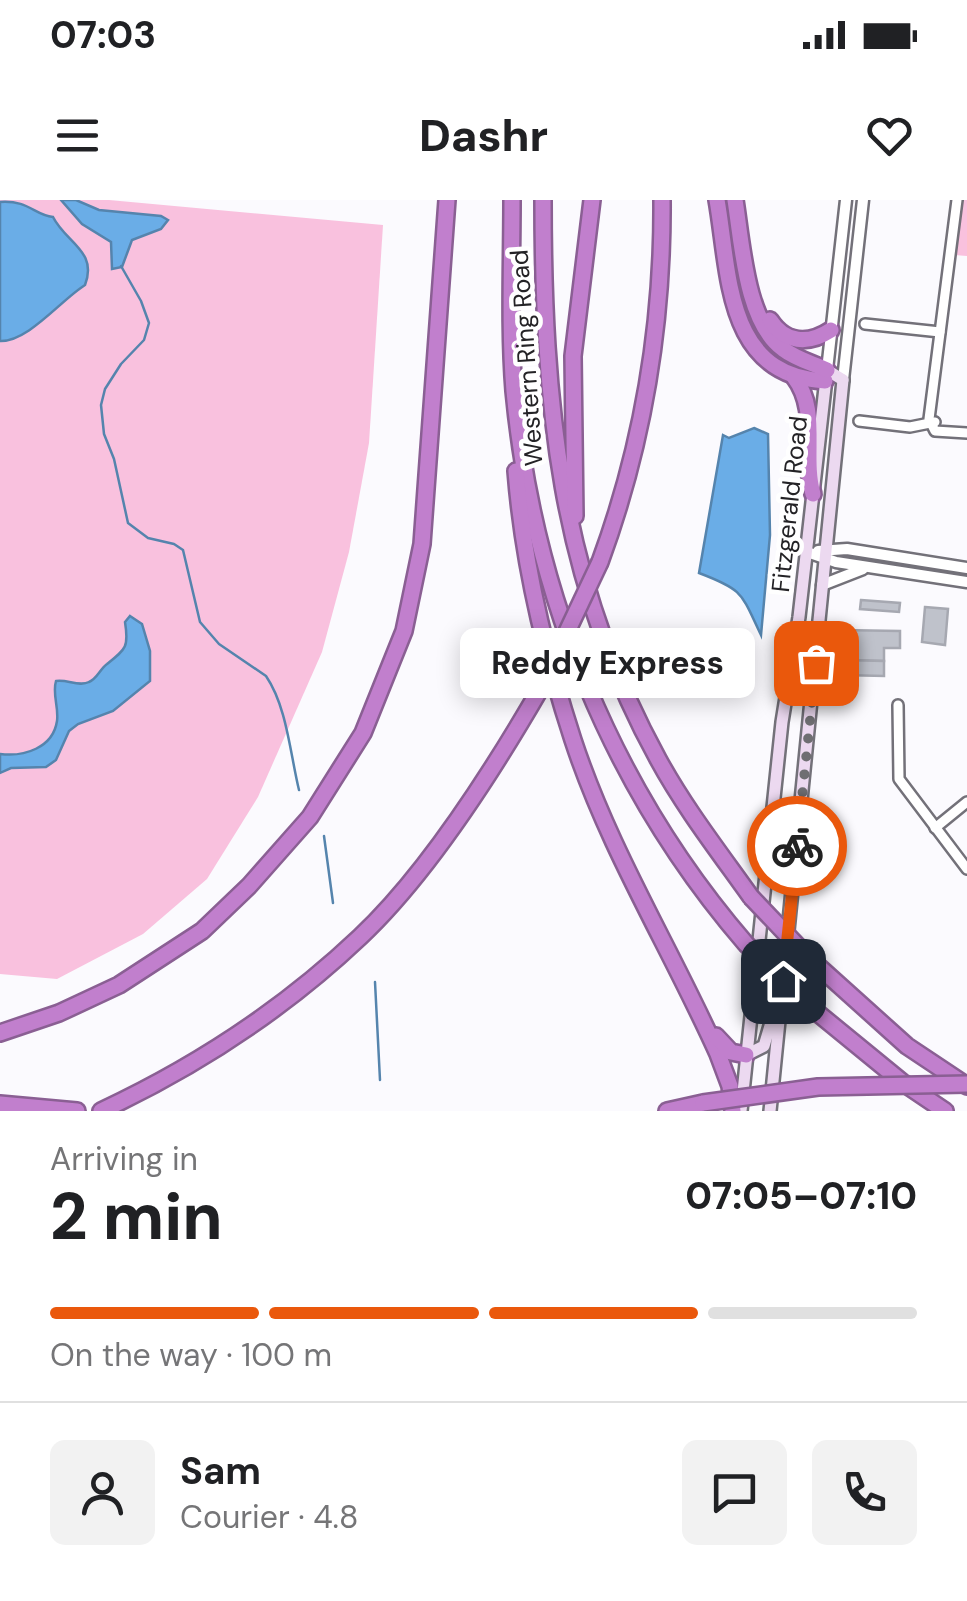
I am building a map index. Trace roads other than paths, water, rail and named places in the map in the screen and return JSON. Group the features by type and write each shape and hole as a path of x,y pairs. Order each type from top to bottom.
{"highway":[{"path":"0,1032 59,1013 119,985 202,932 310,817 363,733 404,631 422,544 447,200"},
{"name":"Western Ring Road","path":"512,200 514,388 522,456 541,550 580,670 629,778 680,858 746,944 803,1001 872,1059 944,1111"},
{"name":"Western Ring Road","path":"543,200 544,318 564,503 602,636 656,756 751,898 808,957 908,1046 967,1085"},
{"path":"584,570 575,519 571,400 576,314 592,200"},
{"path":"101,1111 207,1056 293,993 361,936 446,832 502,754 539,692 600,562 618,514 644,413 658,309 662,200"},
{"path":"717,200 736,310 744,334 763,357 794,376 802,388 809,416 810,480 814,494"},
{"path":"735,200 753,304 762,328 786,352 826,376"},
{"path":"745,255 764,308 780,333 806,340 831,330"},
{"path":"794,376 826,376"},
{"path":"514,388 519,510 542,627 574,742 619,850 699,1012 737,1111"},
{"path":"699,1012 726,1048 746,1055"},
{"path":"667,1111 836,1086 967,1085"},
{"path":"0,1104 77,1111"}],"main road":[{"path":"826,376 843,380"},
{"name":"Fitzgerald Road","path":"737,1111 782,722 808,552 826,376"},
{"name":"Fitzgerald Road","path":"770,1111 843,380"},
{"path":"746,1055 761,1049 770,1032 801,746 816,668"}],"street":[{"name":"Fitzgerald Road","path":"826,376 846,200"},
{"name":"Fitzgerald Road","path":"843,380 864,200"},
{"path":"932,423 957,200"},
{"path":"866,324 940,332"},
{"path":"858,422 910,427 932,423 962,432"},
{"path":"826,554 846,549 967,568"},
{"path":"808,552 869,567 967,582"},
{"path":"822,585 869,567"},
{"path":"898,704 900,779 967,869"},
{"path":"934,828 967,802"}],"water":[{"path":"61,200 168,220 161,229 132,240 122,267 112,269 111,242 82,224"},
{"path":"0,202 18,203 53,217 84,255 88,273 85,285 33,328 0,341"},
{"path":"754,428 768,434 770,535 761,635 733,589 699,573 723,435 729,438"},
{"path":"130,616 142,624 150,651 150,681 113,711 69,731 56,760 46,767 11,768 0,773 0,754 28,752 50,738 57,721 56,681 81,684 94,679 122,651 127,637 125,622"}],"waterway":[{"path":"121,266 149,323 144,340 121,364 105,389 101,405 104,434 114,459 128,523 148,538 183,550 200,622 219,644 266,676 283,716 299,790"},
{"path":"324,836 333,903"},
{"path":"375,982 380,1080"}],"place":[{"name":"Reddy Express","path":"816,663"}]}
